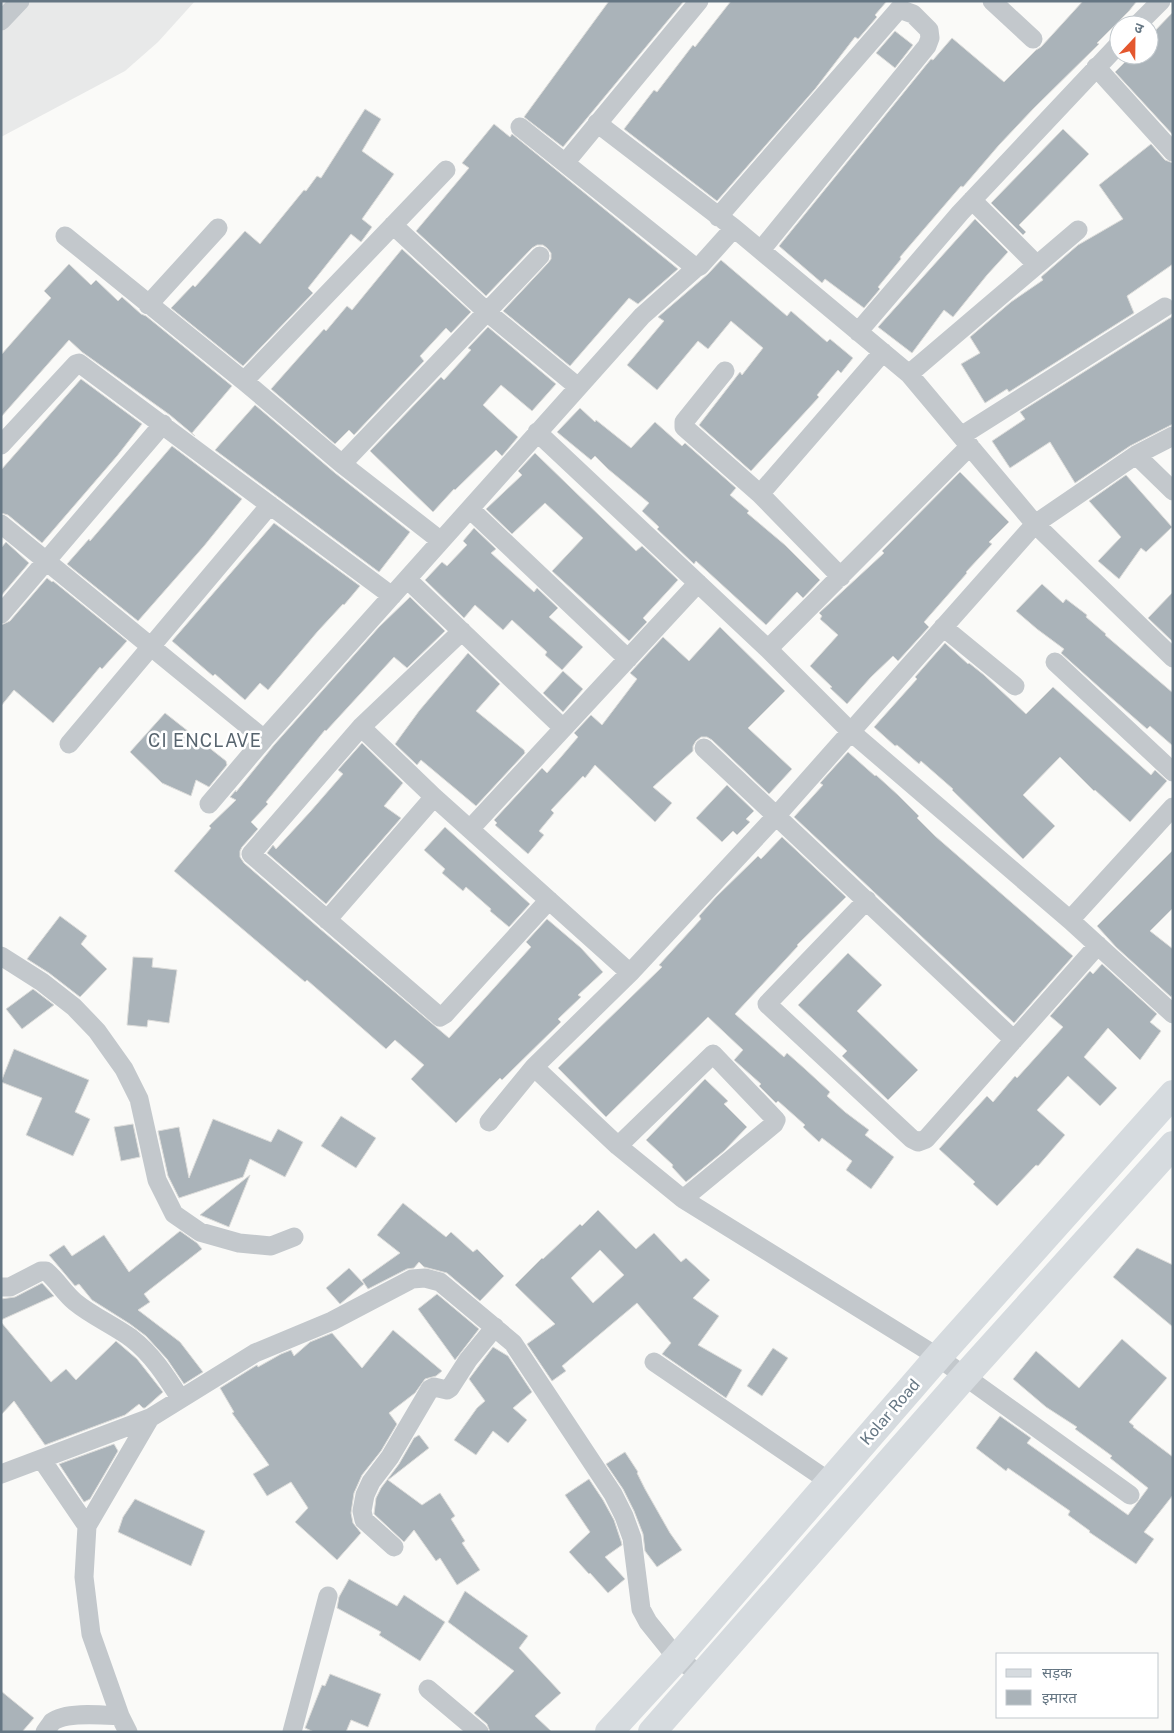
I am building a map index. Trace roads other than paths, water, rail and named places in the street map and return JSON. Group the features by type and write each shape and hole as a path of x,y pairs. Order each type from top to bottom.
{"main road":[{"name":"Kolar Road","path":"609,1732 677,1658 938,1357 1173,1094"},
{"name":"Kolar Road","path":"652,1732 964,1377 1173,1145"}],"street":[{"path":"1,22 20,1"},
{"path":"565,163 699,1"},
{"path":"992,1 1033,39"},
{"path":"1148,15 1161,1"},
{"path":"718,217 899,9 913,14 929,30 930,38 927,46 761,250"},
{"path":"858,332 972,200 1109,54"},
{"path":"1096,67 1173,152"},
{"path":"597,123 734,228 909,374 1035,524 1173,658"},
{"path":"520,127 696,268"},
{"path":"244,381 446,170"},
{"path":"972,200 1037,265"},
{"path":"393,225 487,312 578,387"},
{"path":"148,305 218,228"},
{"path":"209,804 264,739 642,316 700,266 734,228"},
{"path":"909,374 1078,230"},
{"path":"65,236 244,381 342,464 441,542"},
{"path":"342,464 540,256"},
{"path":"768,649 841,576 966,441 1164,307"},
{"path":"760,494 883,352"},
{"path":"1,445 79,363 392,596"},
{"path":"725,371 683,424 684,427 760,494 841,576"},
{"path":"1,614 163,424"},
{"path":"537,432 768,649 850,732 1070,920 1173,1014"},
{"path":"489,1122 534,1067 630,974 777,816 1035,524 1136,455 1173,436"},
{"path":"1136,455 1173,490"},
{"path":"69,744 270,505"},
{"path":"470,509 628,659"},
{"path":"1,524 264,739"},
{"path":"407,579 564,728"},
{"path":"470,829 698,583"},
{"path":"943,627 1015,686"},
{"path":"462,631 361,726 251,854 440,1017 549,900"},
{"path":"1055,662 1173,772"},
{"path":"361,726 434,796 630,974"},
{"path":"704,748 1014,1040"},
{"path":"327,920 434,796"},
{"path":"1070,920 1173,808"},
{"path":"867,900 766,1004 912,1139 918,1142 926,1139 1098,945"},
{"path":"1,956 42,982 74,1007 97,1030 124,1069 139,1098 157,1180 174,1214 200,1232 239,1243 271,1246 294,1237"},
{"path":"618,1146 713,1054 776,1120 774,1124 683,1199"},
{"path":"534,1067 618,1146 683,1199 938,1357 1130,1495"},
{"path":"1,1287 10,1287 41,1270 46,1271 74,1301 92,1315 130,1337 148,1353 180,1398"},
{"path":"1,1474 150,1418 255,1353 332,1321 412,1279 425,1278 440,1282 513,1343 613,1494 632,1538 641,1609 648,1622 677,1658 702,1675"},
{"path":"394,1547 364,1520 362,1511 368,1489 430,1389 434,1387 447,1390 450,1388 468,1360 495,1327"},
{"path":"654,1362 830,1482"},
{"path":"124,1724 91,1634 84,1577 87,1526 150,1418"},
{"path":"42,1460 87,1526"},
{"path":"292,1732 328,1596"},
{"path":"428,1689 480,1732"},
{"path":"45,1732 53,1721 64,1717 86,1714 124,1724"}],"district":[{"name":"CI ENCLAVE","path":"205,740"}]}
